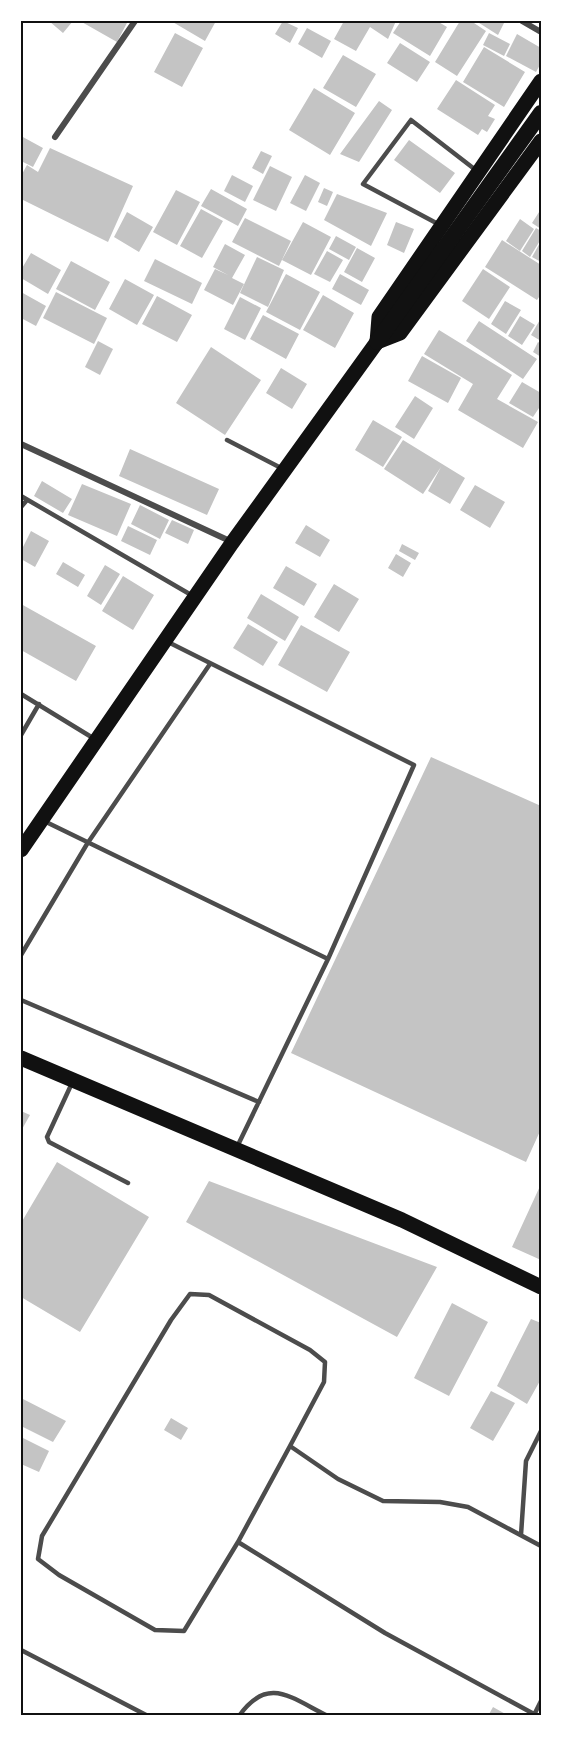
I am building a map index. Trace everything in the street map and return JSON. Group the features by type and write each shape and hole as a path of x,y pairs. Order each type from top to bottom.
{"highway":[{"path":"377,342 541,113"}],"main road":[{"path":"21,850 98,741 194,597 377,342 379,317 541,81"},
{"path":"377,342 400,333 541,141"},
{"path":"21,1058 402,1220 541,1287"}],"street":[{"path":"55,137 135,21"},
{"path":"522,21 541,32"},
{"path":"21,444 232,543"}],"lane":[{"path":"442,226 363,184 411,120 479,172"},
{"path":"227,440 286,470"},
{"path":"21,496 194,597"},
{"path":"21,507 27,500"},
{"path":"166,641 414,765 328,959 236,1149"},
{"path":"21,955 87,844 210,664"},
{"path":"21,694 98,741"},
{"path":"21,735 39,704"},
{"path":"42,819 87,844 328,959"},
{"path":"21,1000 259,1102"},
{"path":"73,1081 47,1137 49,1142 128,1183"},
{"path":"190,1294 209,1295 310,1350 325,1362 324,1382 290,1446 238,1542 184,1631 155,1630 59,1575 38,1558 42,1536 171,1320 190,1294"},
{"path":"521,1535 526,1461 541,1431"},
{"path":"290,1446 338,1479 383,1501 440,1502 468,1506 541,1546"},
{"path":"238,1542 385,1633 534,1715 541,1701"},
{"path":"21,1650 148,1716"},
{"path":"239,1716 251,1699 269,1692 291,1697 327,1716"}],"building":[{"path":"49,21 73,21 63,33"},
{"path":"80,21 128,21 117,42"},
{"path":"171,21 216,21 205,41"},
{"path":"283,21 298,28 290,43 275,34"},
{"path":"344,21 396,21 388,39 370,27 356,51 334,39"},
{"path":"401,21 437,21 447,27 430,56 393,33"},
{"path":"460,21 471,21 486,31 457,76 435,62"},
{"path":"476,21 505,21 498,35"},
{"path":"307,28 331,41 322,58 298,44"},
{"path":"175,33 203,48 182,87 154,72"},
{"path":"489,33 510,44 504,56 483,45"},
{"path":"517,34 541,48 541,63 536,72 506,56"},
{"path":"400,43 430,62 417,82 387,63"},
{"path":"484,47 525,72 504,107 463,82"},
{"path":"343,55 376,74 356,107 323,88"},
{"path":"456,80 495,105 488,116 495,119 487,132 482,129 478,135 437,109"},
{"path":"314,88 355,113 330,155 289,130"},
{"path":"379,101 392,110 359,162 340,154"},
{"path":"21,136 43,148 33,167 21,161"},
{"path":"409,140 455,173 440,193 394,160"},
{"path":"50,148 133,186 108,242 21,199 21,176 27,165 38,172"},
{"path":"261,151 272,156 263,174 252,168"},
{"path":"270,166 292,177 276,211 253,200"},
{"path":"232,175 253,186 245,202 224,191"},
{"path":"305,175 320,183 306,211 290,203"},
{"path":"324,188 333,192 327,206 318,202"},
{"path":"211,189 247,209 238,226 201,206"},
{"path":"176,190 200,202 177,245 153,232"},
{"path":"337,194 387,213 371,246 324,220"},
{"path":"201,209 223,221 202,258 180,246"},
{"path":"541,209 541,229 532,223"},
{"path":"127,212 153,227 139,252 114,237"},
{"path":"245,218 291,241 279,266 232,242"},
{"path":"520,219 534,229 520,251 506,241"},
{"path":"303,222 331,237 311,275 282,260"},
{"path":"396,222 414,229 404,253 387,245"},
{"path":"536,228 541,231 541,239 530,257 522,251"},
{"path":"336,236 356,247 349,260 329,249"},
{"path":"502,240 541,265 541,294 537,300 485,267"},
{"path":"541,241 541,262 532,257"},
{"path":"225,244 245,255 232,278 244,284 233,305 204,290 215,269 228,275 213,267"},
{"path":"357,248 375,258 362,282 344,272"},
{"path":"327,251 343,260 330,282 314,274"},
{"path":"31,253 61,270 48,294 21,278 21,270"},
{"path":"257,257 284,270 268,307 240,293"},
{"path":"155,259 202,283 192,304 144,281"},
{"path":"71,261 110,282 95,310 56,289"},
{"path":"483,269 510,287 489,319 462,301"},
{"path":"286,274 320,292 300,330 266,312"},
{"path":"340,274 369,290 361,305 332,289"},
{"path":"125,279 154,295 137,325 109,309"},
{"path":"21,292 46,306 36,326 21,318"},
{"path":"56,292 107,318 94,344 43,318"},
{"path":"323,295 354,313 335,348 303,330"},
{"path":"157,296 192,315 177,342 142,324"},
{"path":"240,297 261,308 245,340 224,329"},
{"path":"505,301 521,310 506,334 491,324"},
{"path":"263,315 299,334 286,359 250,339"},
{"path":"520,316 535,325 522,345 508,336"},
{"path":"541,318 541,341 531,335"},
{"path":"479,321 537,359 523,379 466,341"},
{"path":"439,330 512,375 497,399 538,422 523,448 458,410 473,384 424,354"},
{"path":"98,341 113,349 100,375 85,367"},
{"path":"538,342 541,344 541,357 533,352"},
{"path":"211,347 261,380 225,435 176,403"},
{"path":"422,356 461,378 448,403 408,381"},
{"path":"281,368 307,384 292,409 266,393"},
{"path":"522,382 541,393 541,405 533,417 509,403"},
{"path":"415,396 433,408 414,439 395,427"},
{"path":"373,420 402,437 383,467 355,450"},
{"path":"403,440 465,478 450,504 428,491 441,467 423,494 384,469"},
{"path":"130,449 219,489 207,515 119,476"},
{"path":"42,481 72,499 63,513 34,496"},
{"path":"82,484 131,504 117,536 68,515"},
{"path":"475,485 505,502 490,528 460,510"},
{"path":"140,505 169,520 160,539 131,524"},
{"path":"172,520 194,530 188,544 165,533"},
{"path":"306,525 330,540 320,557 295,543"},
{"path":"128,526 157,540 150,555 121,541"},
{"path":"31,531 49,541 35,567 21,559 21,551"},
{"path":"402,544 419,553 415,560 399,551"},
{"path":"396,554 411,563 403,577 388,568"},
{"path":"63,562 85,575 78,587 56,574"},
{"path":"105,565 120,574 101,605 87,596"},
{"path":"286,566 317,584 304,606 273,588"},
{"path":"123,576 154,595 133,630 102,611"},
{"path":"334,584 359,599 339,632 314,617"},
{"path":"261,594 299,617 285,641 247,618"},
{"path":"21,604 96,646 76,681 21,650"},
{"path":"248,624 278,642 263,666 233,648"},
{"path":"301,625 350,652 327,692 278,665"},
{"path":"431,757 541,806 541,1129 526,1162 291,1053"},
{"path":"21,1111 30,1115 21,1131"},
{"path":"57,1162 149,1217 80,1332 21,1297 21,1223"},
{"path":"209,1181 437,1267 397,1337 186,1222"},
{"path":"541,1184 541,1260 512,1247"},
{"path":"452,1303 488,1322 449,1396 414,1378"},
{"path":"531,1319 541,1323 541,1379 527,1404 497,1386"},
{"path":"491,1391 515,1403 493,1441 470,1428"},
{"path":"21,1398 66,1421 53,1442 21,1426"},
{"path":"171,1418 188,1428 181,1440 164,1430"},
{"path":"21,1437 49,1451 39,1472 21,1464"},
{"path":"493,1707 509,1716 488,1716"}]}
